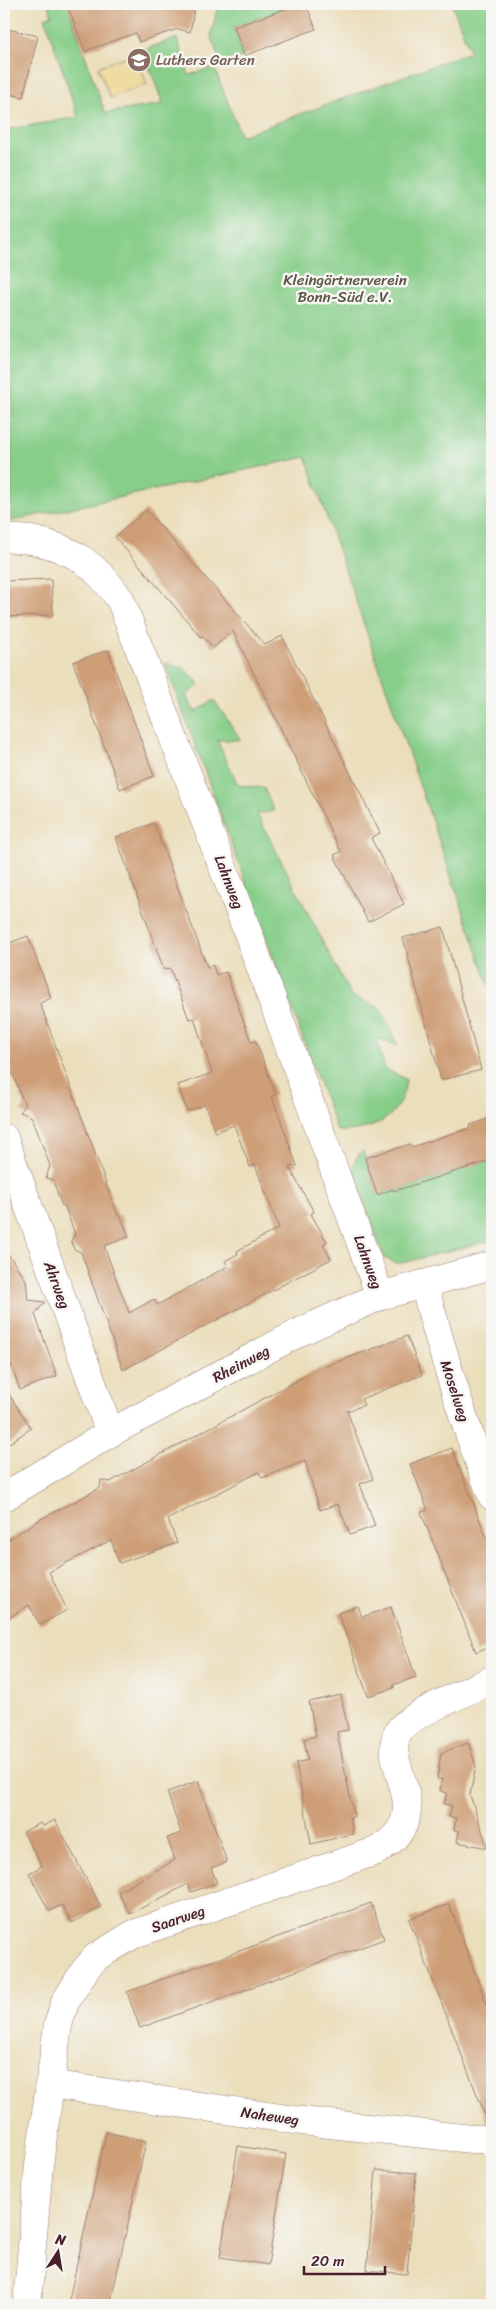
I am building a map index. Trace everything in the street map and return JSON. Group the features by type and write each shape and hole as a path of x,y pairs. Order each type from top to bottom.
{"street":[{"name":"Lahnweg","path":"4,538 30,540 69,552 90,564 105,578 121,601 248,933 380,1296"},
{"name":"Ahrweg","path":"4,1138 110,1433"},
{"name":"Rheinweg","path":"4,1497 110,1433 288,1339 380,1296 492,1265"},
{"name":"Moselweg","path":"424,1284 440,1346 492,1496"},
{"name":"Saarweg","path":"27,2305 33,2216 49,2084 58,2025 65,2002 75,1983 96,1957 134,1934 369,1854 391,1843 400,1831 408,1811 394,1746 398,1732 410,1720 492,1680"},
{"name":"Naheweg","path":"49,2084 301,2121 472,2139 492,2139"}],"green space":[{"name":"Kleingärtnerverein Bonn-Süd e.V.","path":"48,4 67,4 105,113 163,104 143,50 177,38 189,75 214,67 241,136 470,52 452,4 492,4 492,994 306,457 11,521 12,372 8,370 4,355 4,130 78,117 45,18 52,15"},
{"path":"218,4 299,4 234,27 244,56 221,64 211,36"},
{"path":"165,663 183,668 200,684 186,696 195,712 214,700 241,740 217,740 238,785 264,788 274,811 257,814 351,996 380,1008 398,1046 376,1038 385,1069 406,1079 399,1104 384,1120 374,1125 363,1129 337,1131"},
{"path":"363,1151 377,1194 393,1189 394,1191 492,1160 492,1240 402,1263 395,1263 384,1258 353,1171 355,1160"}],"sand":[{"path":"135,53 147,84 110,98 98,67"}],"building":[{"path":"67,4 195,4 190,32 178,29 139,42 136,33 85,51"},
{"path":"299,4 306,4 316,29 244,56 234,27"},
{"path":"4,28 38,36 23,97 4,93"},
{"path":"146,510 265,645 282,636 380,833 371,838 404,904 368,922 334,855 341,852 233,631 213,648 203,636 201,637 115,537"},
{"path":"51,579 53,615 4,617 4,581"},
{"path":"108,650 154,776 120,789 73,662"},
{"path":"154,823 207,967 213,965 216,975 226,972 251,1042 256,1041 276,1095 272,1096 297,1166 289,1167 314,1212 311,1214 327,1242 323,1244 331,1259 123,1370 81,1252 74,1249 71,1241 75,1234 64,1205 62,1206 53,1180 46,1178 50,1166 32,1117 20,1112 25,1106 10,1067 4,1065 4,1057 7,1052 4,1043 4,945 28,936 51,998 40,1003 118,1216 120,1214 129,1237 104,1246 129,1313 154,1299 157,1305 228,1266 225,1261 238,1254 237,1251 279,1228 255,1165 250,1167 234,1125 215,1132 205,1105 187,1111 178,1085 212,1073 194,1018 189,1019 170,968 164,970 116,837"},
{"path":"443,927 481,1070 441,1080 403,938"},
{"path":"492,1118 492,1160 377,1195 365,1158 410,1144 412,1147 471,1128 470,1125"},
{"path":"4,1248 26,1280 28,1300 45,1302 35,1314 57,1376 20,1390 4,1345"},
{"path":"407,1336 422,1375 361,1399 364,1405 347,1411 373,1479 360,1484 375,1526 350,1535 338,1504 320,1510 305,1461 262,1478 259,1472 168,1519 177,1543 119,1563 111,1540 49,1572 67,1610 40,1625 29,1605 4,1621 4,1542 39,1520 100,1488 101,1480 110,1482 318,1369"},
{"path":"4,1387 31,1428 4,1447"},
{"path":"452,1448 492,1552 492,1645 476,1652 421,1512 428,1510 410,1464"},
{"path":"358,1606 362,1617 391,1607 416,1677 393,1685 394,1688 368,1696 338,1613"},
{"path":"341,1695 348,1730 337,1732 354,1817 350,1817 353,1834 311,1844 296,1763 308,1760 304,1739 316,1736 309,1702"},
{"path":"468,1743 476,1766 470,1795 488,1848 457,1842 459,1831 454,1830 456,1818 449,1817 452,1806 444,1804 447,1793 440,1791 442,1779 437,1779 441,1753"},
{"path":"198,1781 227,1862 211,1868 217,1883 191,1892 188,1884 130,1914 118,1892 175,1860 167,1838 181,1833 167,1792"},
{"path":"55,1820 101,1907 72,1923 62,1905 49,1911 29,1873 42,1866 23,1832 40,1823 43,1826"},
{"path":"371,1903 384,1939 140,2028 127,1992"},
{"path":"449,1904 492,2018 492,2123 488,2123 409,1919"},
{"path":"106,2132 146,2141 110,2305 68,2305"},
{"path":"238,2146 286,2154 268,2265 220,2257"},
{"path":"376,2170 416,2173 407,2274 367,2270"}],"place":[{"name":"Luthers Garten","path":"139,60"}]}
